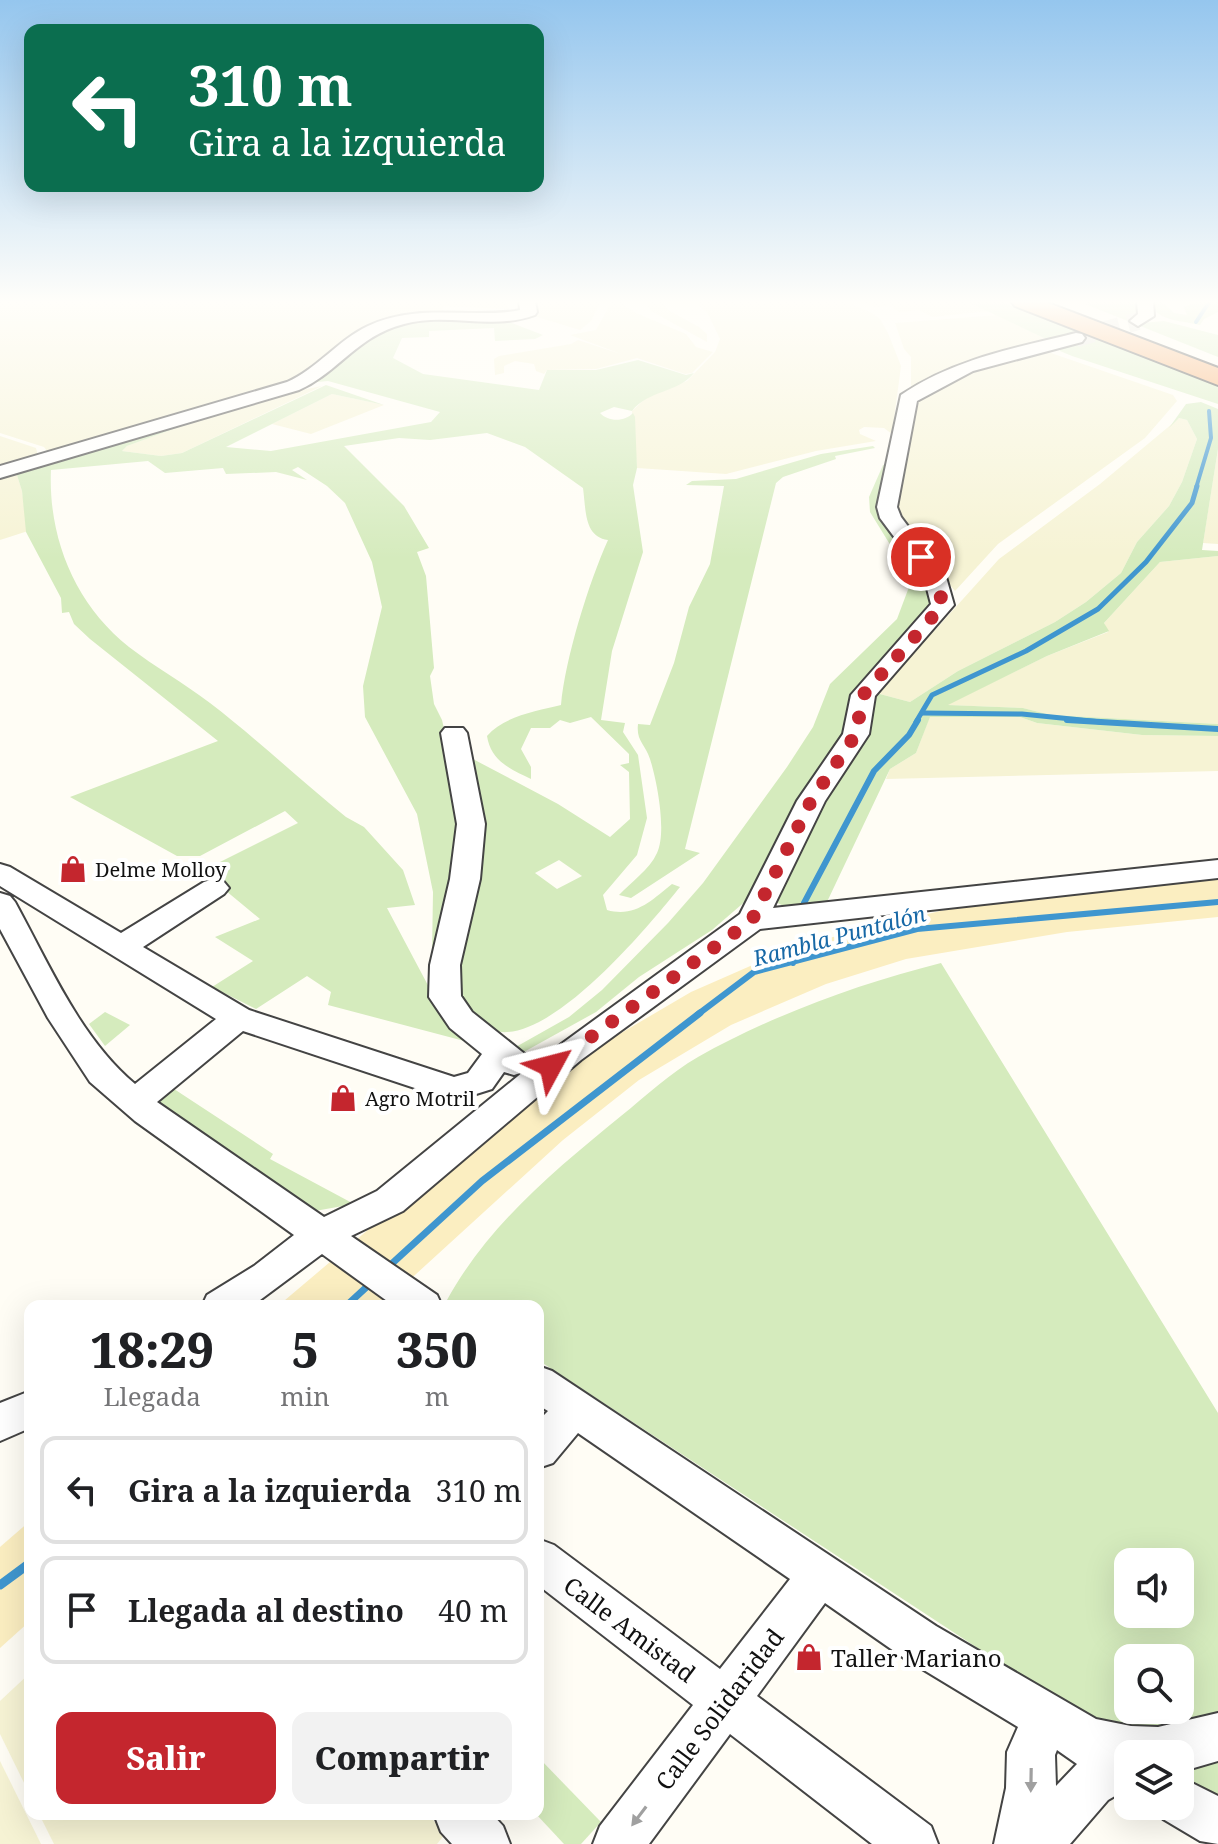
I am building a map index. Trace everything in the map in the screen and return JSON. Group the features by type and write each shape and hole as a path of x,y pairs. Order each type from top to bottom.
{"street":[{"path":"0,472 289,387"},
{"path":"231,1300 390,1201 534,1080 752,920 811,801 856,734 863,695 943,605 935,577 891,518 887,507 908,399 924,387"},
{"path":"454,733 471,824 465,879 445,965 445,997 461,1020 534,1080"},
{"path":"752,920 1218,869"},
{"path":"0,873 238,1018 454,1089 480,1081 501,1052"},
{"path":"121,947 214,888"},
{"path":"0,902 64,1018 102,1074 135,1102 326,1240 415,1300"},
{"path":"135,1102 238,1018"},
{"path":"544,1387 920,1642 1095,1750"},
{"path":"0,1423 24,1411"},
{"name":"Calle Amistad","path":"544,1564 913,1844"},
{"name":"Calle Solidaridad","path":"618,1844 820,1574"},
{"path":"1021,1844 1031,1788 1031,1752 1095,1750 1162,1753 1218,1737"},
{"path":"1021,1844 1045,1835 1091,1783 1095,1750"},
{"path":"1194,1810 1218,1823"},
{"path":"464,1820 485,1844"}],"shaded area":[{"path":"0,387 277,387 50,455 44,447 0,433"},
{"path":"320,387 182,453 161,456 122,451 127,446 259,398"},
{"path":"672,387 898,387 892,434 884,428 864,427 859,430 860,434 876,441 816,451 726,474 637,468 632,411 647,397"},
{"path":"936,387 1150,387 1173,395 1177,401 1145,438 998,544 955,591 910,536 893,507 916,398"},
{"path":"332,394 384,405 311,434 272,424"},
{"path":"1179,418 1187,420 1197,439 1182,482 1169,506 1137,542 1121,573 1086,602 1055,622 958,671 910,702 876,693 880,684 936,629 999,559 1100,484"},
{"path":"0,436 36,448 38,456 0,467"},
{"path":"1218,449 1218,544 1203,543"},
{"path":"16,472 28,531 0,540 0,477"},
{"path":"1218,556 1218,724 1051,715 1023,708 946,705 1047,656 1108,632 1104,623 1160,562"},
{"path":"930,716 1020,717 1037,723 1142,735 1218,736 1218,771 886,779 890,769 916,753"},
{"path":"24,1679 24,1783 0,1734 0,1701"},
{"path":"0,1761 24,1810 24,1820 29,1820 41,1844 0,1844"},
{"path":"42,1820 433,1820 445,1834 437,1844 54,1844"}],"green space":[{"path":"322,387 332,387 384,405 332,394 226,447 271,451 431,422 440,412 350,387 518,387 539,390 540,387 673,387 646,399 632,411 614,407 600,413 612,419 626,418 633,413 635,417 637,468 633,485 643,552 612,651 601,720 625,723 623,732 638,755 647,818 637,855 603,895 607,910 626,912 642,906 672,884 680,887 596,979 543,1020 517,1030 489,1029 455,995 471,758 558,804 610,837 630,819 629,772 620,765 629,763 629,754 591,717 570,723 560,720 550,728 531,728 521,749 531,767 531,779 497,758 487,736 512,719 561,705 579,621 608,540 594,534 590,528 583,488 525,447 487,433 430,440 399,438 344,446 404,506 429,548 417,552 426,576 434,668 430,676 434,704 442,720 463,808 438,969 432,953 433,892 417,814 365,717 363,686 382,607 372,562 345,503 327,486 298,467 292,470 307,480 276,472 226,474 223,468 165,473 148,461 51,470 51,495 60,545 69,568 80,590 110,630 129,647 210,703 346,817 364,827 403,870 415,905 387,908 440,1008 468,1042 328,1005 331,992 307,976 256,1009 212,987 253,961 215,937 260,919 202,871 298,823 285,811 200,856 177,856 70,797 218,741 90,639 74,624 69,612 62,613 61,598 26,532 22,491 15,469 259,398 127,446 122,451 161,456 182,453","holes":["559,860 582,876 557,889 535,873"]},
{"path":"1166,387 1218,387 1218,404"},
{"path":"1201,402 1218,409 1218,449 1202,550 1218,551 1218,556 1160,562 1104,623 1109,631 1047,656 948,705 1023,708 1051,715 1218,724 1218,736 1142,735 1037,723 1020,717 930,717 916,753 890,769 826,904 787,908 776,902 870,700 876,693 910,702 958,671 1055,622 1086,602 1121,573 1137,542 1169,506 1182,482 1197,439 1187,420 1179,418 1169,428 1186,404"},
{"path":"875,448 835,456 836,459 783,477 776,483 685,849 700,853 631,898 619,895 650,865 660,844 658,793 650,759 638,735 638,724 650,725 674,663 689,607 710,564 724,486 686,485 692,481 736,479 821,454"},
{"path":"887,464 879,502 930,584 928,616 851,723 748,899 712,930 639,977 596,1012 522,1053 514,1048 569,1017 602,990 668,923 703,883 787,767 813,727 830,684 897,619 909,587 902,564 870,512 869,497 883,465"},
{"path":"941,963 1218,1413 1218,1721 1149,1739 1080,1715 544,1364 544,1300 447,1300 482,1247 525,1200 572,1157 678,1070 786,1014 847,991"},
{"path":"105,1012 130,1025 105,1046 89,1024"},
{"path":"171,1087 273,1154 270,1159 354,1204 315,1211 154,1099"},
{"path":"1218,1760 1218,1806 1194,1792 1194,1766"},
{"path":"544,1763 601,1822 581,1844 564,1844 542,1820"}],"sand":[{"path":"1218,877 1218,917 1067,932 906,959 826,984 731,1025 639,1080 563,1140 388,1300 285,1300 382,1218 599,1046 691,992 796,946 965,905"},
{"path":"24,1526 24,1626 0,1648 0,1547"}],"waterway":[{"path":"1196,488 1211,438 1209,411"},
{"path":"916,722 932,695 1026,651 1098,609 1146,562 1192,503 1197,486"},
{"path":"922,713 1022,714 1101,722"},
{"path":"804,903 874,771 909,735 918,720"},
{"path":"1067,720 1218,729"},
{"name":"Rambla Puntalón","path":"793,962 917,929 1218,902"},
{"path":"793,962 796,950"},
{"name":"Rambla Puntalón","path":"697,1015 754,972 793,962"},
{"name":"Rambla Puntalón","path":"386,1269 482,1181 700,1013"},
{"name":"Rambla Puntalón","path":"352,1300 372,1282"},
{"name":"Rambla Puntalón","path":"0,1585 24,1567"}],"place":[{"name":"Delme Molloy","path":"73,869"},
{"name":"Agro Motril","path":"343,1098"},
{"name":"Taller Mariano","path":"809,1657"}],"route":[{"path":"551,1066 752,920 811,801 856,734 863,695 943,605 935,577 921,557"}]}
